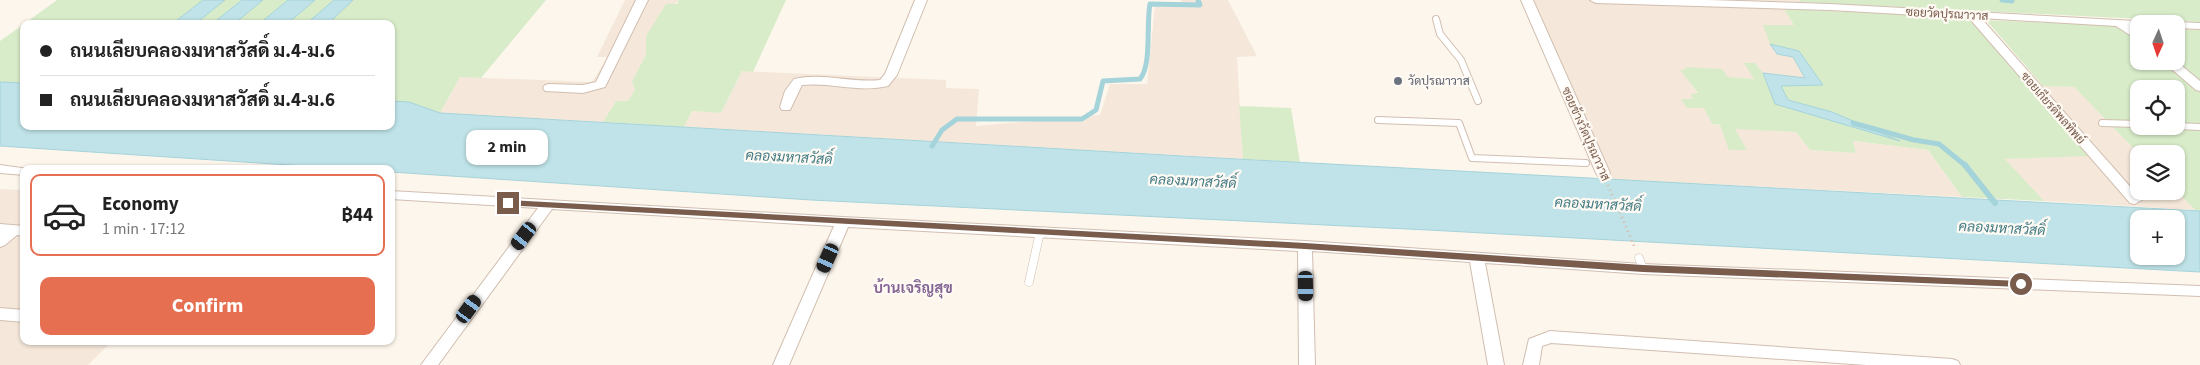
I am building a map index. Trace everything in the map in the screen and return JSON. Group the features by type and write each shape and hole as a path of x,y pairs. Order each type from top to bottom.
{"street":[{"path":"550,88 583,89 601,84 642,0"},
{"path":"786,107 791,91 798,82 817,80 867,85 884,83 892,76 921,0"},
{"name":"ซอยข้างวัดปุรณาวาส","path":"1526,0 1603,173"},
{"name":"ซอยวัดปุรณาวาส","path":"1596,0 1830,7 2130,23"},
{"name":"ซอยเกียรติพลทิพย์","path":"1973,16 2130,195"},
{"path":"2118,22 2130,31"},
{"path":"2185,25 2200,26"},
{"path":"2179,70 2200,87"},
{"path":"0,169 20,171"},
{"path":"395,195 547,206 1305,246 1476,257 1641,263 2200,291"},
{"path":"429,365 547,206"},
{"path":"781,365 843,222"},
{"path":"0,242 13,230"},
{"path":"1305,246 1307,365"},
{"path":"1476,257 1496,365"},
{"path":"0,314 20,316"},
{"path":"1531,365 1534,343 1550,337 1952,365"}],"lane":[{"path":"1436,19 1440,34 1461,60 1478,101"},
{"path":"1378,120 1459,123 1472,158 1586,163"},
{"path":"2102,122 2130,124"},
{"path":"2185,126 2200,127"},
{"path":"1029,282 1040,232"}],"path":[{"name":"ซอยข้างวัดปุรณาวาส","path":"1603,173 1641,263"}],"shaded area":[{"path":"625,0 679,0 646,36 646,55 632,81 635,90 628,101 616,101 603,122 440,113 460,77 592,82 608,57 597,57"},
{"path":"1181,0 1228,0 1257,56 1237,57 1243,159 684,127 692,111 721,113 742,71 946,80 946,88 979,89 976,126 1100,115 1110,84 1147,84 1155,6 1181,7"},
{"path":"1531,0 1799,0 1805,10 1784,9 1794,25 1764,25 1776,54 1793,57 1806,79 1763,73 1755,63 1755,79 1728,77 1685,67 1686,70 1681,70 1698,94 1712,124 1734,128 1796,132 1810,150 1856,153 1852,141 1928,150 1962,197 1613,179"},
{"path":"2026,85 2074,87 2130,145 2130,200 2185,199 2195,210 2044,201 2004,159 2090,155"},
{"path":"0,189 20,190 20,345 108,345 88,365 0,365"}],"green space":[{"path":"57,0 203,0 177,20 30,20"},
{"path":"225,0 242,0 217,20 200,20"},
{"path":"263,0 288,0 264,20 239,20"},
{"path":"315,0 334,0 311,20 292,20"},
{"path":"353,0 546,0 481,78 460,77 440,113 409,102 395,101 395,20 332,20"},
{"path":"679,0 786,0 753,72 742,71 721,113 692,111 684,127 603,122 616,101 628,101 635,90 632,81 646,55 646,36 666,4 677,4"},
{"path":"1799,0 2200,0 2200,22 2185,21 2185,15 2130,15 2130,18 1800,2"},
{"path":"1784,9 1964,17 1973,22 2091,156 2005,159 2044,201 1962,197 1928,150 1853,141 1856,153 1810,150 1796,132 1735,129 1747,150 1729,150 1720,125 1712,124 1704,108 1687,108 1681,99 1693,99 1691,94 1698,93 1680,70 1685,70 1685,67 1722,69 1728,77 1754,79 1744,63 1755,63 1763,73 1775,104 1892,138 1832,112 1788,100 1780,86 1823,85 1799,51 1770,44 1763,25 1794,25"},
{"path":"1986,20 2130,27 2130,70 2185,70 2185,29 2200,30 2200,211 2195,210 2185,199 2185,145 2130,145 2074,87 2043,86"},
{"path":"20,27 20,83 0,82 0,41"},
{"path":"1239,106 1291,108 1300,162 1243,159"}],"water":[{"path":"203,0 225,0 200,20 177,20"},
{"path":"242,0 263,0 239,20 217,20"},
{"path":"288,0 315,0 292,20 264,20"},
{"path":"334,0 353,0 332,20 311,20"},
{"path":"1770,44 1799,51 1823,85 1781,86 1788,100 1832,112 1900,141 1775,104 1763,73 1805,78 1793,57 1777,54"},
{"name":"คลองมหาสวัสดิ์","path":"0,82 20,83 20,130 395,130 395,101 409,102 440,113 1200,157 2181,210 2130,210 2130,265 2185,265 2185,210 2200,211 2200,272 1428,230 811,200 395,172 395,165 289,165 0,146"}],"waterway":[{"path":"932,146 942,130 957,119 1082,119 1096,110 1103,81 1140,79 1144,73 1150,4 1200,5 1198,0"},
{"path":"2002,0 2012,1"},
{"path":"1853,123 1914,140 1939,144 1965,166"},
{"path":"1965,166 1995,203"}],"place":[{"name":"วัดปุรณาวาส","path":"1398,81"}],"district":[{"name":"บ้านเจริญสุข","path":"913,288"}],"route":[{"path":"508,203 1305,246 1643,268 2021,284"}]}
